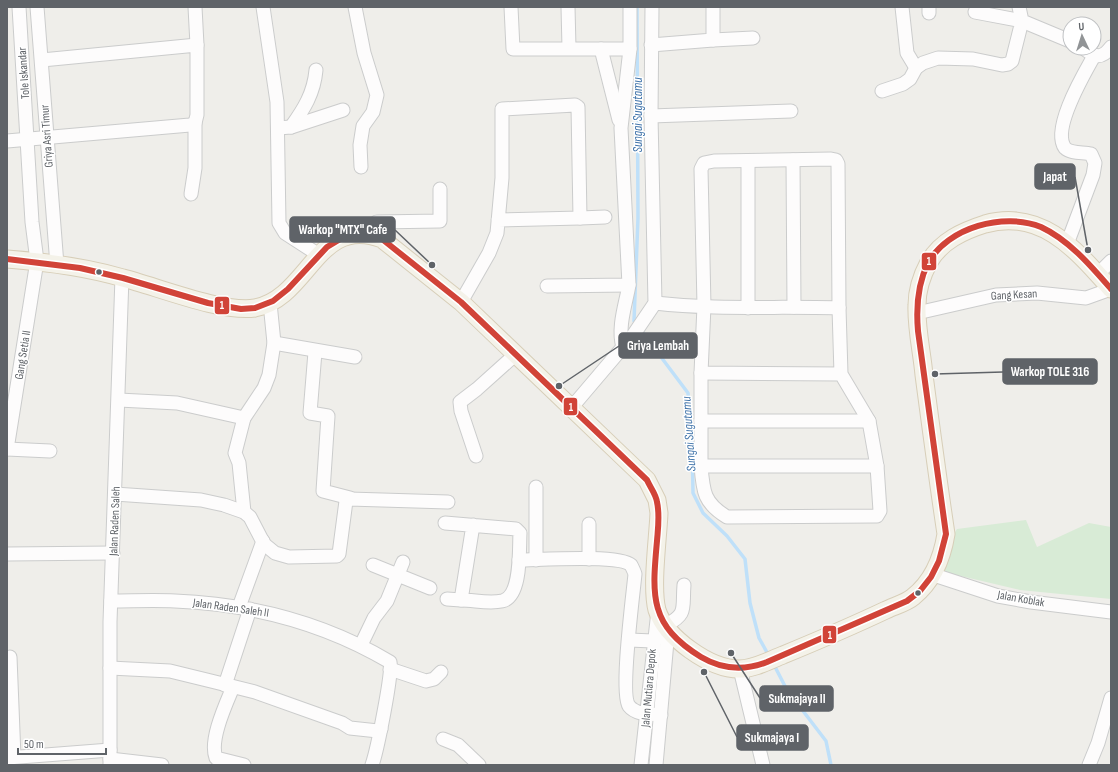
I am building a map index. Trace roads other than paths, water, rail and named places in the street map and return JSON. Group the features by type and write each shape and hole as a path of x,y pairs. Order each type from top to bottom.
{"main road":[{"path":"7,259 37,261 122,277 215,305 240,309 256,308 270,303 288,290 332,242 347,236 366,235 382,239 461,302 647,480 657,500 660,513 654,596 664,622 677,640 701,655 726,667 740,669 762,663 794,650 912,598 934,575 944,548 946,534 917,313 919,291 930,261 938,250 950,239 969,229 1005,220 1019,221 1040,226 1067,244 1111,289"}],"street":[{"name":"Tole Iskandar","path":"19,7 32,222 37,261"},
{"name":"Griya Asri Timur","path":"37,7 57,265"},
{"path":"191,194 195,168 195,123 197,116 197,45 195,7"},
{"path":"263,7 276,95 284,127 279,223 285,233 319,255"},
{"path":"355,7 364,53 375,87 377,100 374,112 363,126 360,145 361,167"},
{"path":"511,7 513,50 569,48 630,49"},
{"path":"568,7 569,48"},
{"path":"623,347 622,323 629,285 621,128 630,49 630,7"},
{"path":"572,407 634,334 653,306 651,116 652,7"},
{"path":"713,7 713,40"},
{"path":"902,7 907,53 916,68"},
{"path":"882,91 910,80 916,68 923,63 938,58 973,59 1002,65 1008,64 1012,61 1022,22 1019,7"},
{"path":"975,12 1022,22 1062,38"},
{"path":"651,45 754,38"},
{"path":"42,60 197,45"},
{"path":"1102,55 1104,55 1111,47"},
{"path":"602,49 621,128"},
{"path":"1067,244 1093,175 1095,163 1091,154 1072,152 1066,148 1064,143 1063,128 1065,115 1087,56"},
{"path":"284,127 303,110 311,95 315,83 316,70"},
{"path":"461,302 489,253 497,232 502,178 502,109 575,105 579,111 580,218"},
{"path":"284,127 344,110"},
{"path":"651,116 791,111"},
{"path":"7,141 190,125 195,123"},
{"path":"831,159 836,160 838,164 838,308 841,374 869,421 877,466 880,511 877,516 759,518 727,517 715,510 702,490 701,373 704,306 700,170 704,163 714,161 748,161 831,159"},
{"path":"793,160 794,307"},
{"path":"748,161 748,308"},
{"path":"374,236 377,222 440,221 440,189"},
{"path":"498,220 605,218"},
{"name":"Gang Setia II","path":"37,261 7,449 50,451"},
{"path":"1098,274 1111,262"},
{"name":"Jalan Raden Saleh","path":"110,758 111,601 114,553 119,400 118,361 122,277"},
{"path":"546,286 629,285"},
{"name":"Gang Kesan","path":"917,313 996,295 1037,293 1086,298 1111,289"},
{"path":"244,512 239,463 235,453 244,418 264,388 269,375 274,343 270,303"},
{"path":"653,306 838,308"},
{"path":"274,343 315,352 355,357"},
{"path":"315,352 310,413 328,416 323,491 350,498 448,502"},
{"path":"476,456 461,411 460,402 516,354"},
{"path":"701,373 841,374"},
{"path":"119,400 177,403 244,418"},
{"path":"701,421 869,421"},
{"path":"701,466 877,466"},
{"path":"536,488 536,560"},
{"path":"115,494 201,500 244,512 250,517 263,541 275,553 289,557 336,556 341,551 346,501 350,498"},
{"path":"445,523 516,529 520,533 516,584 513,593 506,600 491,602 447,598"},
{"path":"589,524 589,558"},
{"path":"461,600 473,525"},
{"path":"244,765 220,763 214,754 214,746 224,709 245,608 263,541"},
{"path":"7,554 114,553"},
{"path":"519,560 589,558 608,559 631,565 635,574 629,640 626,701 633,710 647,714 661,715"},
{"path":"373,565 401,568 430,588"},
{"path":"360,645 374,618 387,601 401,568"},
{"name":"Jalan Koblak","path":"934,575 998,596 1031,602 1111,612"},
{"path":"664,622 679,619 682,614 684,585"},
{"name":"Jalan Raden Saleh II","path":"111,601 175,601 245,608 277,615 343,637 360,645 390,666 426,681 434,679 441,672"},
{"name":"Jalan Mutiara Depok","path":"641,765 653,640 664,622"},
{"name":"Jalan Mutiara Depok","path":"656,765 661,715 664,622"},
{"path":"629,640 653,640"},
{"path":"10,657 8,692 10,758 110,758 162,765"},
{"path":"372,765 377,752 381,730 390,666"},
{"path":"110,668 170,671 255,692 342,723 350,728 381,730"},
{"path":"740,669 764,765"},
{"path":"1089,765 1098,743 1111,698"},
{"path":"443,739 458,745 479,765"}],"waterway":[{"name":"Sungai Sugutamu","path":"636,324 634,321 638,218 637,7"},
{"name":"Sungai Sugutamu","path":"640,329 688,393 692,440 693,493 703,513 727,536 745,559 750,603 759,638 769,656"},
{"name":"Sungai Sugutamu","path":"773,663 787,690 826,741 831,765"}],"place":[{"name":"Japat","path":"1088,250"},
{"name":"Warkop \"MTX\" Cafe","path":"432,265"},
{"name":"Warkop TOLE 316","path":"935,374"},
{"name":"Griya Lembah","path":"559,386"},
{"name":"Sukmajaya II","path":"731,653"},
{"name":"Sukmajaya I","path":"704,672"}]}
